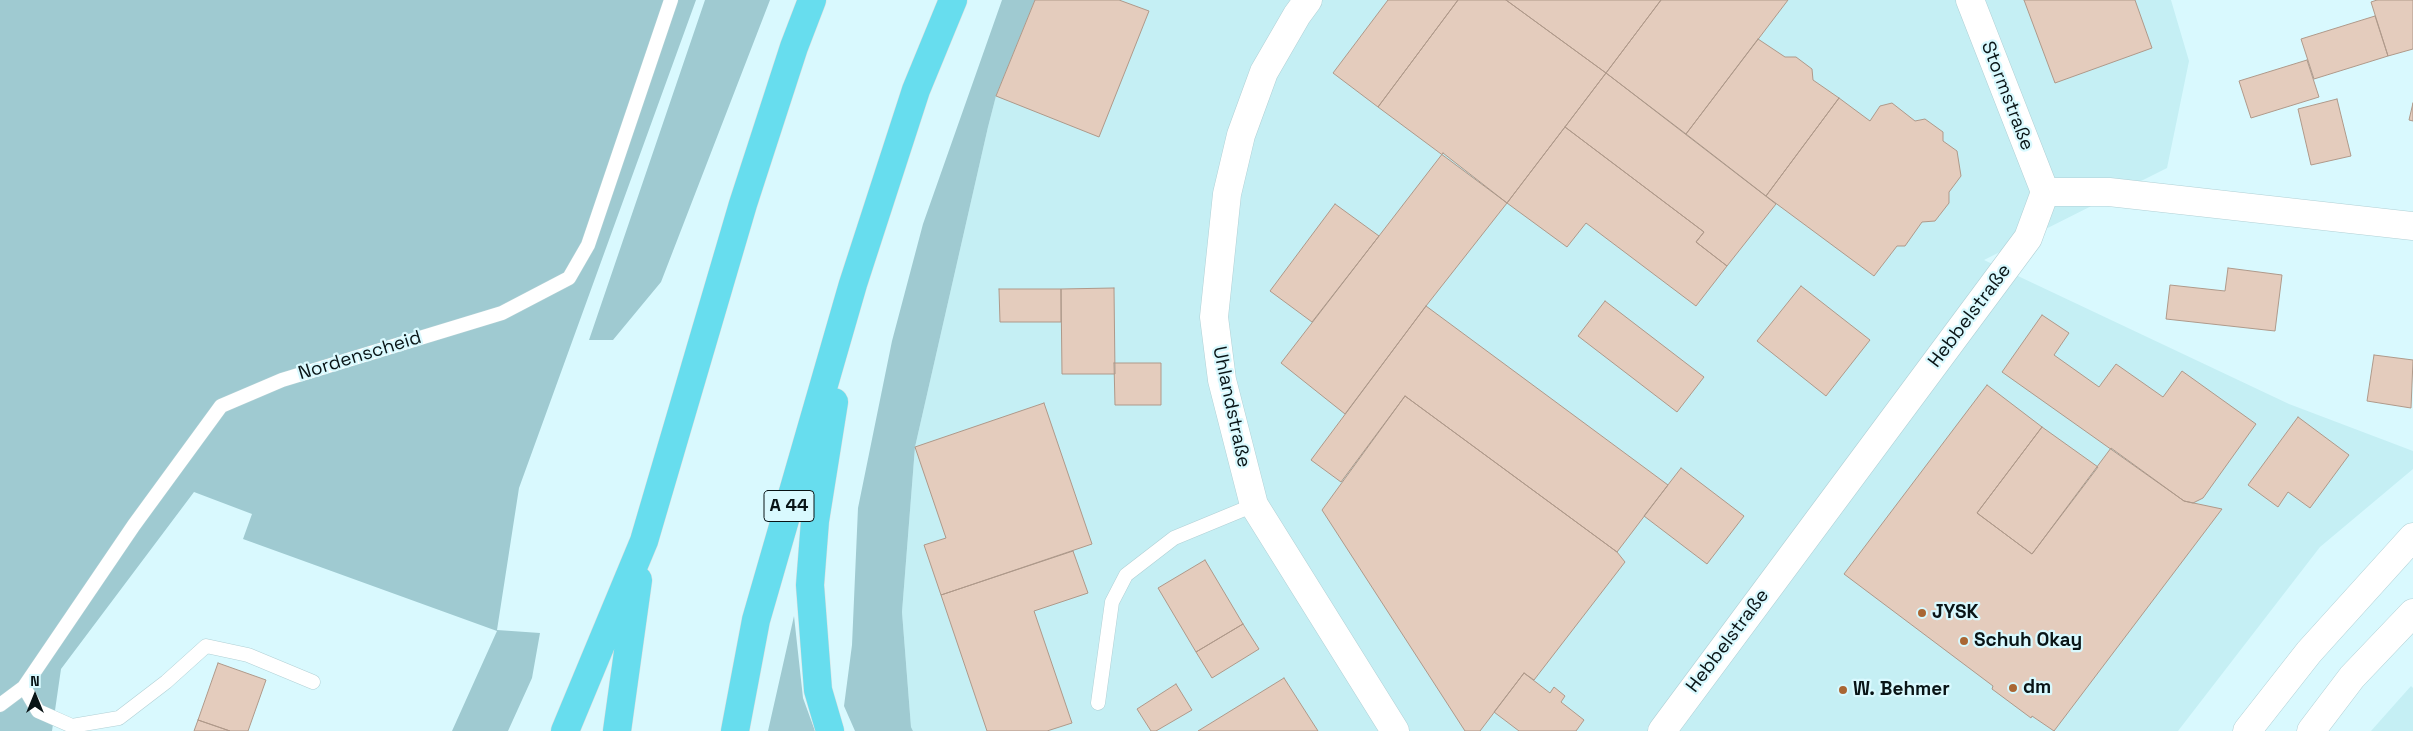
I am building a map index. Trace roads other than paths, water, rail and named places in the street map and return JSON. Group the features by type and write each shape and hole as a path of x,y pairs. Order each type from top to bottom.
{"highway":[{"path":"565,731 644,541 743,204 794,47 812,0"},
{"name":"A 44","path":"735,731 756,620 853,284 916,90 953,0"},
{"path":"830,731 818,690 810,585 816,521 853,284"},
{"path":"617,731 644,541"}],"street":[{"name":"Uhlandstraße","path":"1308,0 1297,15 1264,72 1241,136 1227,194 1219,255 1214,317 1222,380 1254,506 1395,731"},
{"name":"Stormstraße","path":"1970,0 2045,192"},
{"path":"2045,192 2109,192 2413,226"},
{"name":"Hebbelstraße","path":"1662,731 2028,238 2045,192"},
{"path":"2247,731 2309,652 2413,537"},
{"path":"2311,731 2352,677 2413,613"}],"lane":[{"name":"Nordenscheid","path":"0,704 24,687 134,525 221,406 282,380 502,313 570,278 588,245 671,0"},
{"path":"1098,703 1112,602 1126,575 1174,538 1254,506"},
{"path":"24,687 38,711 72,726 119,718 166,682 206,646 248,655 313,682"}],"place":[{"name":"JYSK","path":"1922,613"},
{"name":"Schuh Okay","path":"1964,641"},
{"name":"dm","path":"2013,688"},
{"name":"W. Behmer","path":"1843,690"}]}
